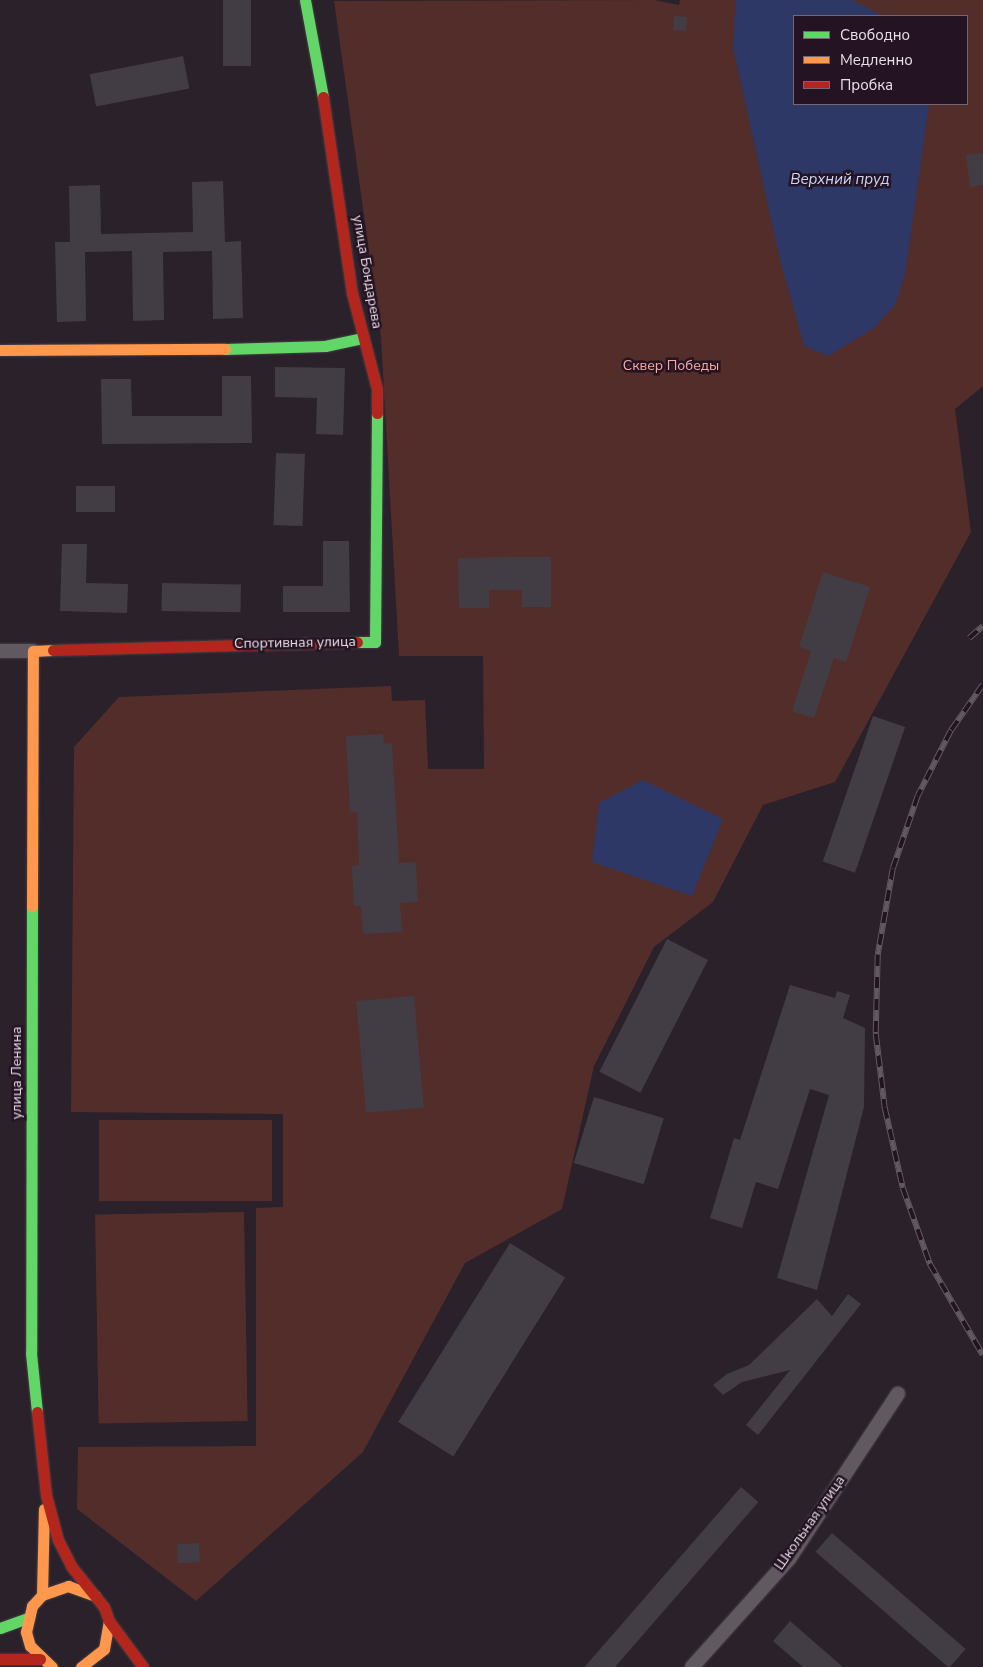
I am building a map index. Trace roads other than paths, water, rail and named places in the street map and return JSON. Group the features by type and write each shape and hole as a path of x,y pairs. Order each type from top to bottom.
{"street":[{"name":"улица Бондарева","path":"0,350 270,348 325,346 363,338 305,0"},
{"name":"Спортивная улица","path":"0,651 33,651 100,646 375,642 377,389 373,362 363,338"},
{"name":"улица Ленина","path":"33,651 31,1353 46,1495 42,1595"},
{"name":"Школьная улица","path":"692,1667 789,1558 898,1394"},
{"name":"улица Ленина","path":"46,1495 62,1549 98,1599 109,1621 143,1667"},
{"path":"0,1628 27,1618 42,1595 68,1586 86,1590 98,1599"},
{"path":"27,1618 30,1646 40,1659 52,1667"},
{"path":"80,1667 104,1649 109,1621"},
{"path":"0,1658 40,1659"}],"water":[{"name":"Верхний пруд","path":"736,0 852,0 881,15 793,15 793,105 929,105 905,275 895,305 874,328 828,356 804,346 780,260 733,47"},
{"path":"643,780 723,819 692,896 592,862 599,803"}],"railway":[{"path":"969,638 983,626"},
{"path":"983,685 951,731 918,796 893,869 878,955 876,1034 885,1108 903,1188 930,1264 983,1355"}],"park label":[{"name":"Сквер Победы","path":"671,366"}]}
